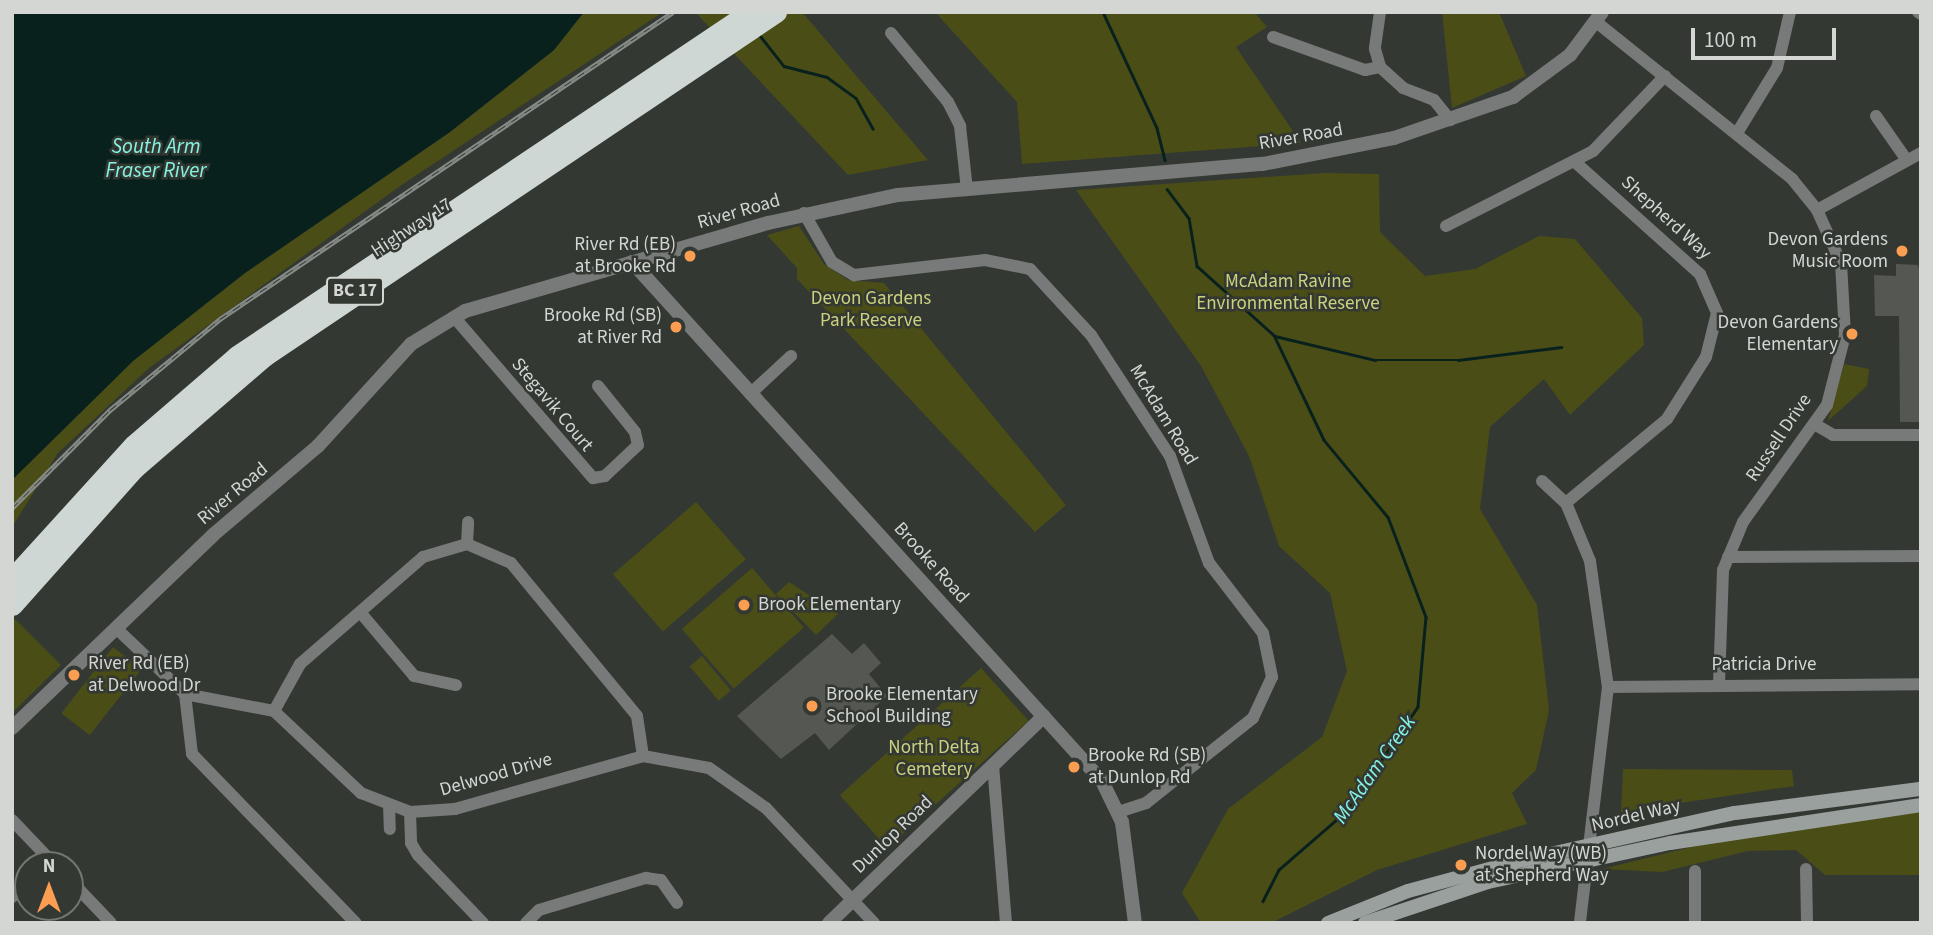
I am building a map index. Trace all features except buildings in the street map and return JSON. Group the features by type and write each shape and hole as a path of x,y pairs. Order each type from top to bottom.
{"highway":[{"name":"Highway 17","path":"12,579 134,445 237,356 765,15"},
{"name":"Highway 17","path":"12,604 134,468 255,363 738,31"}],"main road":[{"name":"Nordel Way","path":"1328,923 1443,880 1590,846 1776,806 1921,789"},
{"name":"Nordel Way","path":"1365,923 1477,885 1587,861 1780,822 1921,805"}],"street":[{"path":"1380,12 1375,49 1380,67 1402,88 1434,100 1450,120"},
{"path":"1737,133 1777,68 1790,12"},
{"name":"Russell Drive","path":"1598,17 1665,76 1737,133 1818,210 1841,263 1847,300 1834,384 1816,425 1743,522 1728,557 1719,684"},
{"name":"River Road","path":"12,728 116,628 318,446 411,344 454,317 804,213 967,189 1263,164 1450,120 1544,78 1598,17"},
{"path":"891,33 954,114 967,189"},
{"path":"1273,37 1365,71 1380,67"},
{"path":"1447,226 1575,162 1634,115 1665,76"},
{"path":"1876,116 1906,159"},
{"path":"1818,210 1921,153"},
{"name":"Shepherd Way","path":"1566,503 1667,419 1706,357 1717,313 1700,274 1575,162"},
{"name":"McAdam Road","path":"804,213 832,262 854,275 985,260 1016,264 1043,278 1141,410 1174,465 1209,563 1263,633 1273,667 1262,708 1146,803 1118,812"},
{"name":"Brooke Road","path":"632,262 1102,781 1118,812 1135,923"},
{"name":"Stegavik Court","path":"454,317 593,478 605,476 638,445 635,432 598,386"},
{"path":"750,394 792,356"},
{"path":"1816,425 1833,435 1921,435"},
{"path":"1542,481 1566,503 1590,561 1608,687 1580,923"},
{"path":"467,544 468,522"},
{"path":"116,628 186,694 274,711 300,664 423,557 467,544 511,563 552,612 637,716 643,756"},
{"path":"1728,557 1921,556"},
{"path":"360,612 414,676 456,685"},
{"name":"Patricia Drive","path":"1608,687 1921,684"},
{"path":"186,694 192,754 356,923"},
{"name":"Delwood Drive","path":"274,711 345,780 389,805 410,812 455,809 643,756 687,761 745,788 855,897 874,923"},
{"name":"Dunlop Road","path":"829,923 1044,716"},
{"path":"993,765 1006,923"},
{"path":"389,805 390,830"},
{"path":"410,812 415,849 483,923"},
{"path":"12,820 39,851"},
{"path":"1806,869 1807,923"},
{"path":"1695,871 1695,923"},
{"path":"526,923 539,910 646,878 661,880 677,903"},
{"path":"84,895 111,923"}],"green space":[{"path":"584,12 663,12 400,186 149,368 58,453 12,527 12,480 133,361 245,273 450,132 554,50"},
{"path":"695,12 802,12 928,160 848,175"},
{"path":"935,12 1254,12 1267,27 1236,47 1301,143 1022,164 1017,102"},
{"path":"1442,12 1499,12 1526,76 1452,108"},
{"name":"McAdam Ravine Environmental Reserve","path":"1325,173 1379,174 1380,232 1425,276 1475,269 1539,236 1575,239 1642,318 1644,345 1570,415 1544,379 1490,427 1480,509 1537,605 1549,710 1536,770 1512,793 1527,824 1377,870 1271,923 1201,923 1182,893 1228,809 1322,737 1347,671 1330,593 1279,546 1249,456 1201,366 1076,190"},
{"name":"Devon Gardens Park Reserve","path":"799,226 824,264 848,280 884,283 1066,505 1035,532 797,279 797,268 767,235"},
{"path":"1844,364 1869,369 1867,386 1828,421"},
{"path":"696,502 746,559 663,632 613,574"},
{"path":"752,568 804,628 734,689 682,629"},
{"path":"789,582 838,614 816,635 776,594"},
{"path":"15,619 61,665 12,713 12,622"},
{"path":"113,647 141,669 90,735 61,713"},
{"path":"702,656 731,690 719,701 690,666"},
{"name":"North Delta Cemetery","path":"981,668 1029,721 887,848 840,795"},
{"path":"1623,769 1792,770 1794,786 1621,812"},
{"path":"1921,812 1921,875 1825,875 1796,850 1748,851 1662,872 1602,869 1744,834"}],"water":[{"name":"South Arm Fraser River","path":"12,12 584,12 554,50 450,132 245,273 133,361 12,480"}],"waterway":[{"name":"McAdam Creek","path":"1103,12 1157,128 1165,160"},
{"path":"758,33 784,66 827,77 856,98 873,129"},
{"name":"McAdam Creek","path":"1167,189 1189,218 1197,266 1274,335 1324,440 1388,517 1426,617 1418,707 1347,811 1279,870 1263,901"},
{"path":"1275,336 1375,360 1458,360 1561,347"}],"railway":[{"path":"12,508 110,410 220,319 673,12"}],"place":[{"name":"Devon Gardens Music Room","path":"1902,251"},
{"name":"River Rd (EB) at Brooke Rd","path":"690,256"},
{"name":"Brooke Rd (SB) at River Rd","path":"676,327"},
{"name":"Devon Gardens Elementary","path":"1852,334"},
{"name":"Brook Elementary","path":"744,605"},
{"name":"River Rd (EB) at Delwood Dr","path":"74,675"},
{"name":"Brooke Elementary School Building","path":"812,706"},
{"name":"Brooke Rd (SB) at Dunlop Rd","path":"1074,767"},
{"name":"Nordel Way (WB) at Shepherd Way","path":"1461,865"}]}
